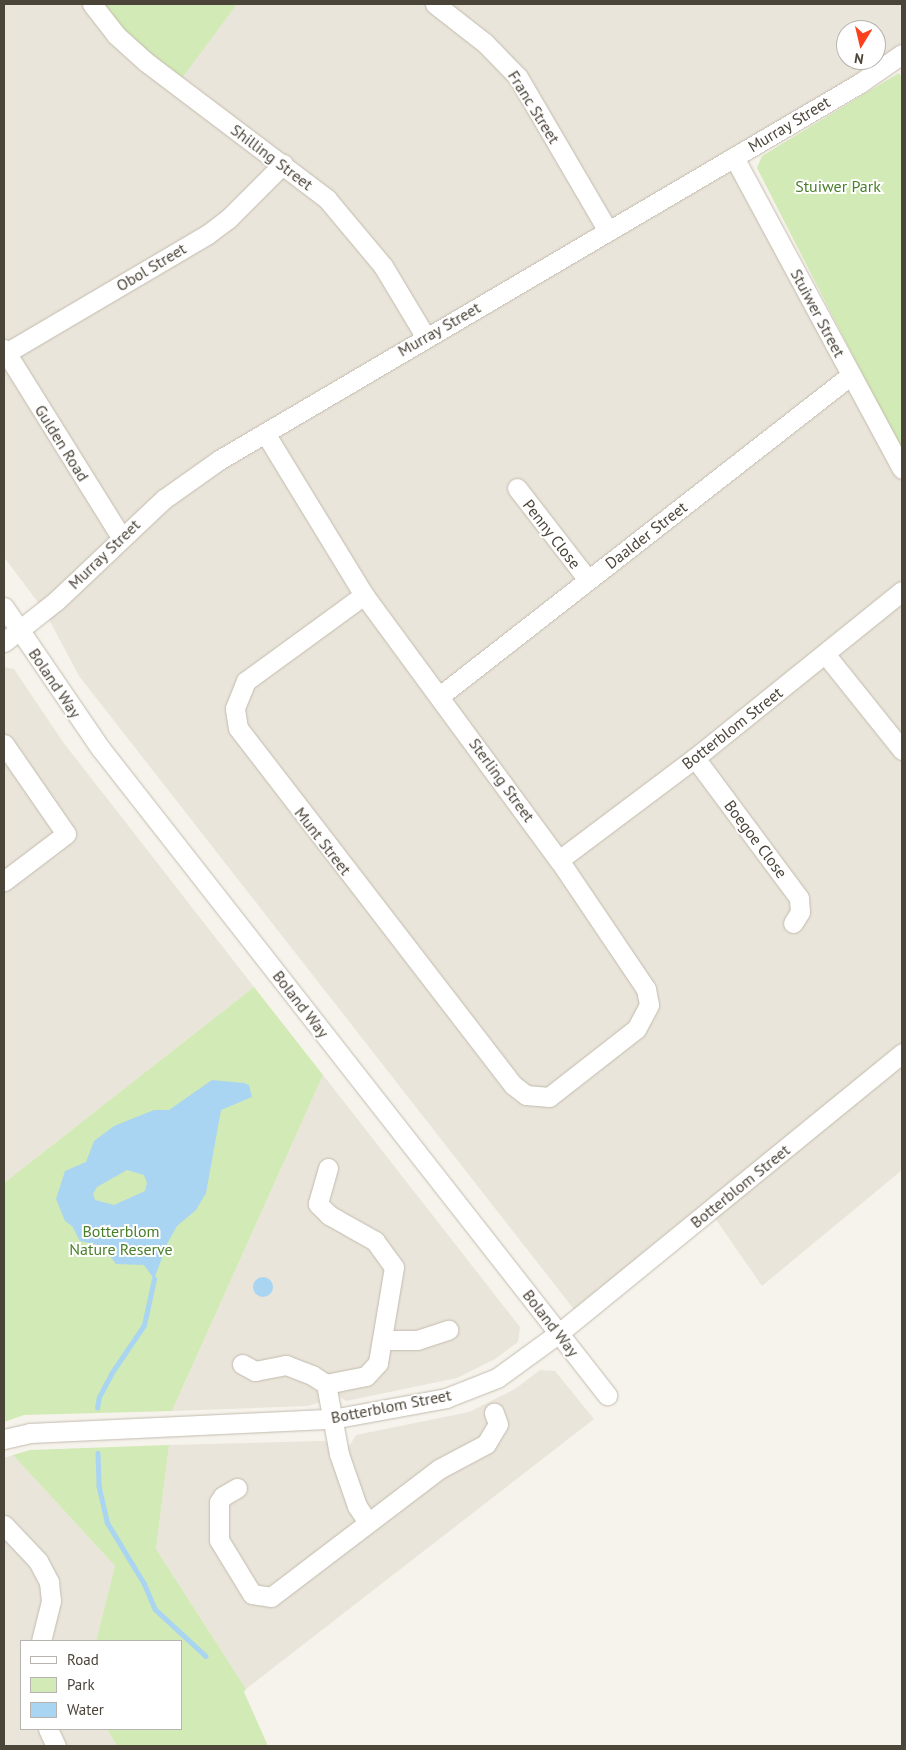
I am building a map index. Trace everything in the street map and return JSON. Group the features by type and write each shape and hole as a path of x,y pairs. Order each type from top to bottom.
{"street":[{"name":"Shilling Street","path":"92,4 129,49 327,199 367,244 425,336"},
{"name":"Franc Street","path":"435,4 485,43 518,77 608,231"},
{"name":"Murray Street","path":"4,642 56,601 121,537 178,488 264,433 425,336 734,157 902,54"},
{"name":"Stuiwer Street","path":"734,157 902,469"},
{"name":"Obol Street","path":"5,351 208,234 235,213 283,164"},
{"name":"Gulden Road","path":"5,351 121,537"},
{"name":"Daalder Street","path":"441,695 851,375"},
{"name":"Sterling Street","path":"264,433 364,595 441,695 559,860 646,989 649,1005 636,1029 559,1092 538,1098"},
{"name":"Penny Close","path":"517,488 588,580"},
{"name":"Botterblom Street","path":"559,860 695,758 902,591"},
{"name":"Munt Street","path":"364,595 246,681 235,708 238,728 513,1085 526,1095 538,1098"},
{"name":"Boland Way","path":"4,607 101,749 607,1395"},
{"path":"826,654 902,750"},
{"path":"4,744 66,834 4,881"},
{"name":"Boegoe Close","path":"695,758 799,898 800,912 793,923"},
{"name":"Botterblom Street","path":"4,1439 30,1433 332,1418 446,1398 497,1378 559,1333 902,1053"},
{"path":"242,1364 255,1371 286,1365 312,1375 326,1384 366,1376 378,1363 394,1267 375,1241 328,1215 318,1204 328,1168"},
{"path":"382,1340 417,1340 448,1330"},
{"path":"326,1384 332,1418 353,1497 367,1521"},
{"path":"237,1488 223,1496 219,1502 217,1530 224,1549 252,1594 259,1597 278,1593 367,1521 439,1469 486,1444 498,1424 494,1413"},
{"path":"4,1525 38,1562 49,1582 50,1601 41,1640"},
{"path":"48,1730 56,1746"}],"shaded area":[{"path":"4,4 100,4 181,77 237,4 902,4 902,56 886,66 886,20 836,20 836,70 879,70 735,157 902,467 902,1170 762,1286 710,1211 580,1317 79,676 45,612 4,557"},
{"path":"4,667 14,669 63,742 254,987 4,1183"},
{"path":"323,1075 520,1327 518,1342 495,1359 457,1378 346,1401 339,1396 308,1406 172,1411"},
{"path":"540,1370 555,1371 594,1419 246,1689 156,1549 169,1445 323,1441 346,1447 350,1445 356,1435 469,1412 515,1389"},
{"path":"13,1455 115,1566 96,1640 20,1640 20,1730 108,1730 117,1746 4,1746 4,1458"}],"green space":[{"path":"101,4 237,4 182,78 131,39"},
{"name":"Stuiwer Park","path":"899,73 902,78 902,452 757,168 762,156"},
{"name":"Botterblom Nature Reserve","path":"254,987 323,1075 172,1411 24,1415 4,1422 4,1183"},
{"path":"169,1445 156,1549 246,1689 244,1692 268,1746 117,1746 108,1730 182,1730 182,1640 96,1640 115,1566 13,1455 30,1450"}],"water":[{"path":"212,1080 249,1085 252,1097 221,1110 206,1193 196,1210 177,1226 168,1242 154,1279 144,1265 116,1264 102,1246 80,1241 72,1226 65,1221 56,1199 65,1171 86,1162 94,1141 114,1126 154,1110 169,1110","holes":["127,1170 144,1175 147,1183 145,1191 114,1205 95,1200 93,1194 97,1187"]},
{"path":"263,1277 270,1280 273,1287 270,1294 263,1297 256,1294 253,1287 256,1280"}],"waterway":[{"path":"97,1408 99,1397 111,1374 144,1325 154,1279"},
{"path":"98,1453 99,1486 107,1522 144,1583 155,1609 206,1656"}]}
